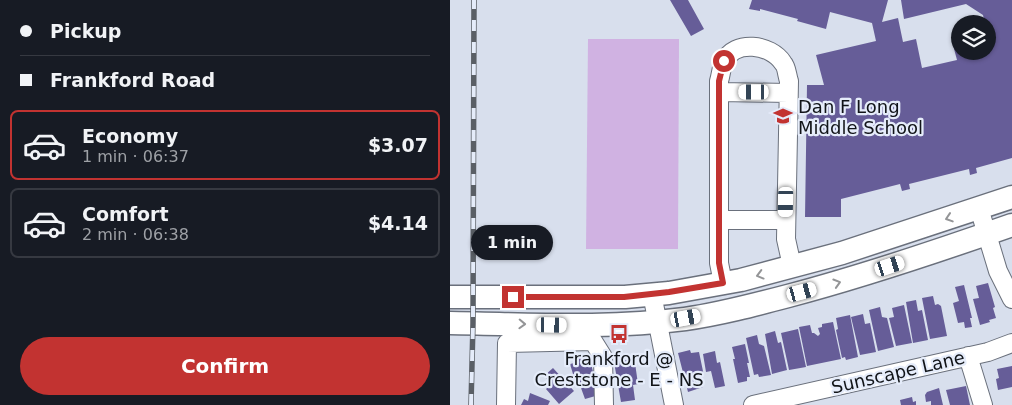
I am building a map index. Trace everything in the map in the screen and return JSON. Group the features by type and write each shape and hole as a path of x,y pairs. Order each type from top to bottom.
{"main road":[{"path":"450,297 624,297 742,280 842,252 1012,197"},
{"path":"450,323 571,326 625,325 718,313 826,286 1012,225"}],"street":[{"path":"723,283 719,263 719,81 724,61 735,50 753,45 772,52 784,63 789,81 786,240 792,266"},
{"path":"719,92 788,93"},
{"path":"979,208 998,271 1012,299"},
{"path":"719,220 786,220"},
{"path":"652,294 674,405"},
{"path":"506,405 507,342 593,341 603,357 604,405"},
{"name":"Sunscape Lane","path":"753,405 998,349 1012,343"},
{"path":"968,356 983,405"}],"shaded area":[{"path":"588,39 679,39 678,249 586,249"}],"building":[{"path":"670,0 688,0 704,29 691,36"},
{"path":"752,0 888,0 882,22 898,18 903,42 916,39 922,68 957,60 996,60 996,15 983,15 966,4 904,19 901,0 1012,0 1012,158 976,168 977,173 970,175 969,169 909,184 910,189 902,191 900,184 841,199 841,217 805,217 807,85 824,85 816,55 876,41 872,23 830,12 826,29 760,9 760,11 749,9"},
{"path":"988,283 996,318 980,325 973,299 979,298 976,286"},
{"path":"964,285 972,318 970,318 972,327 965,328 964,322 958,323 953,303 959,301 955,287"},
{"path":"933,296 935,305 941,306 947,336 930,339 922,298"},
{"path":"916,300 918,311 922,310 928,340 913,343 906,302"},
{"path":"904,305 912,343 896,346 889,318 894,317 892,308"},
{"path":"880,307 882,317 887,318 894,347 878,351 869,310"},
{"path":"863,314 865,324 870,323 876,352 860,355 851,317"},
{"path":"850,315 858,357 846,360 845,357 842,358 836,330 838,329 836,318"},
{"path":"833,322 841,359 807,366 799,327 810,325 812,333 818,336 820,334 818,328 822,327 822,324"},
{"path":"798,329 806,367 789,370 781,333"},
{"path":"775,331 778,343 781,342 787,370 772,374 765,334"},
{"path":"757,335 759,344 764,346 771,375 759,377 758,374 754,375 746,338"},
{"path":"745,344 750,377 747,377 747,381 738,383 732,347"},
{"path":"690,350 691,353 699,352 704,376 697,377 701,378 703,387 688,392 678,353"},
{"path":"715,351 717,363 720,362 725,386 715,388 711,371 706,372 703,354"},
{"path":"589,356 599,395 585,399 581,388 584,387 582,383 576,384 570,364 579,362 578,359"},
{"path":"627,360 627,364 635,363 638,384 633,385 635,400 621,402 614,362"},
{"path":"1012,366 1012,387 998,390 996,379 999,378 997,369"},
{"path":"553,368 574,391 559,404 546,389 551,384 544,376"},
{"path":"966,386 970,405 950,405 946,390"},
{"path":"939,388 943,405 931,405 931,401 926,402 925,395 927,392"},
{"path":"530,393 550,401 548,405 521,405 524,399 528,401"},
{"path":"912,397 913,402 916,401 916,405 901,405 900,400"}],"railway":[{"path":"471,405 474,0"}],"place":[{"name":"Dan F Long Middle School","path":"783,116"},
{"name":"Frankford @ Creststone - E - NS","path":"619,334"}],"route":[{"path":"513,297 624,297 723,283 719,263 719,81 724,61"}]}
